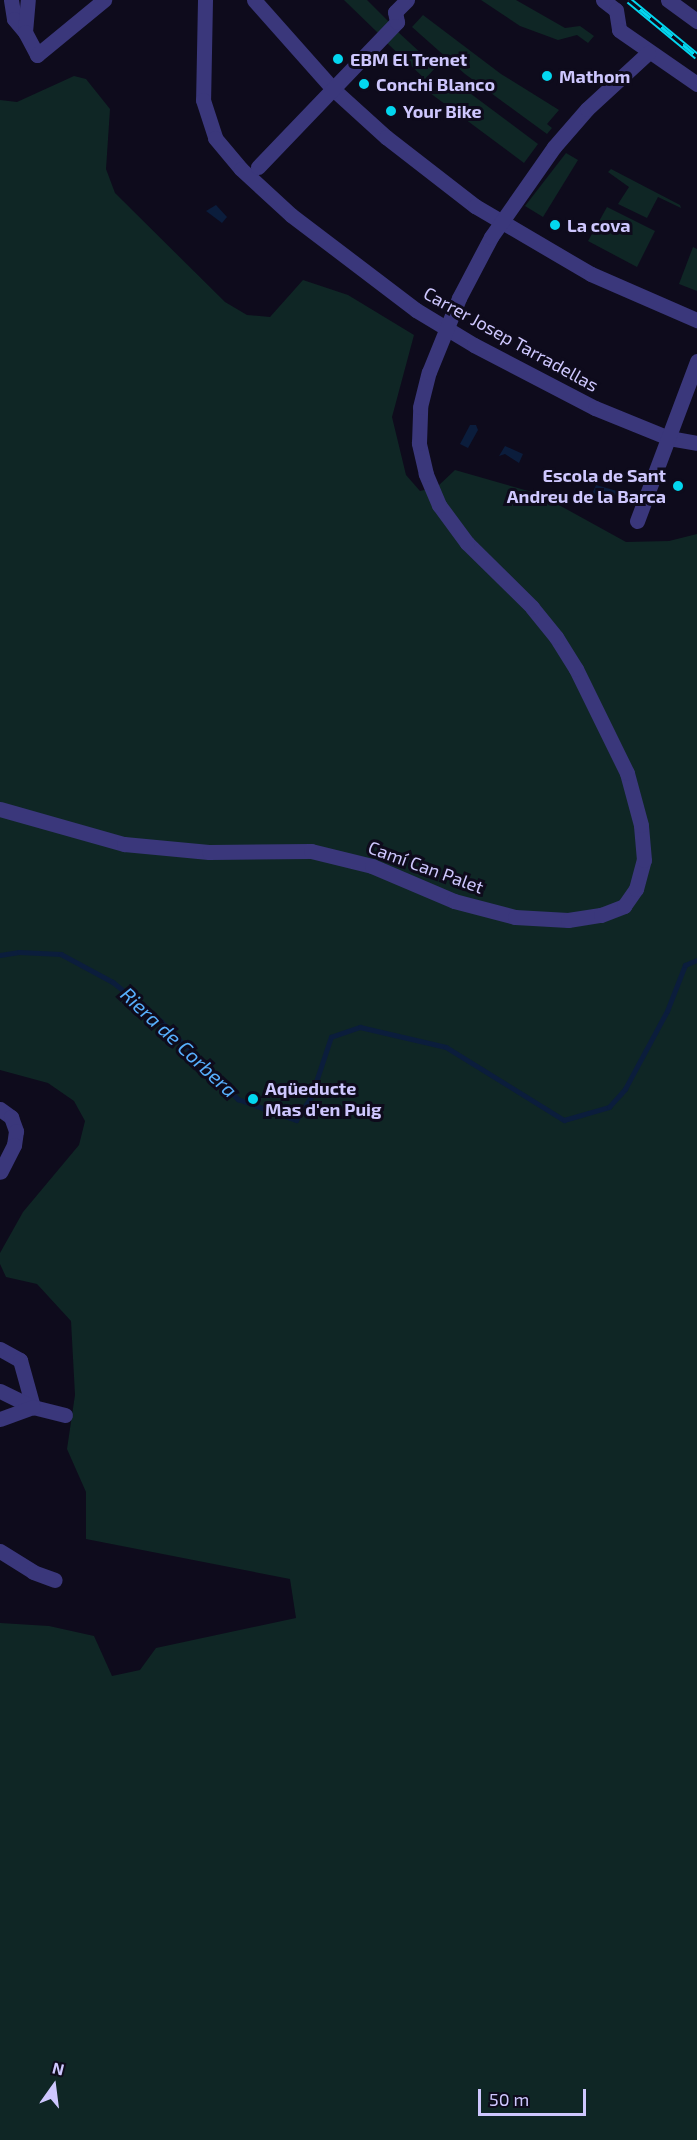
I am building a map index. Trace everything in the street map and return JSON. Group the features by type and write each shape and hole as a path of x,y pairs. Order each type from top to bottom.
{"street":[{"path":"10,0 14,19 25,32 37,54 104,0"},
{"path":"25,32 28,0"},
{"name":"Carrer Josep Tarradellas","path":"205,0 203,100 215,138 241,169 291,215 416,310 557,390 669,438 697,443"},
{"path":"254,0 333,89 429,172 500,223 591,274 697,320"},
{"path":"258,166 398,22 395,12 407,0"},
{"path":"603,0 616,10 619,30 648,53 660,56 697,84"},
{"path":"668,0 697,21"},
{"name":"Camí Can Palet","path":"0,809 124,844 220,852 311,851 372,866 473,907 522,918 577,919 614,912 624,906 639,880 644,851 634,797 618,755 576,669 555,637 532,607 447,519 426,474 419,443 420,407 459,298 500,223 554,147 587,110 648,53"},
{"path":"637,521 697,361"},
{"path":"0,1109 11,1117 16,1131 14,1146 0,1172"},
{"path":"0,1349 20,1360 33,1407"},
{"path":"0,1391 33,1407 65,1415"},
{"path":"0,1419 33,1407"},
{"path":"0,1551 33,1572 55,1580"}],"green space":[{"path":"344,0 367,0 389,22 378,33"},
{"path":"481,0 516,0 565,28 580,26 594,36 588,43 577,35 558,40 520,26"},
{"path":"423,15 501,74 559,110 547,124 552,128 547,134 465,74 412,27"},
{"path":"398,32 436,67 425,79 387,43"},
{"path":"74,76 86,79 110,109 106,169 115,193 225,302 247,315 270,317 303,280 348,295 414,335 392,417 406,475 420,491 437,487 455,470 539,494 626,542 669,541 697,534 697,2140 0,2140 0,1623 49,1626 94,1636 112,1676 140,1670 156,1648 296,1618 290,1579 86,1539 86,1492 67,1449 75,1395 71,1321 37,1284 6,1277 0,1264 0,1253 23,1212 79,1145 85,1121 74,1101 48,1083 0,1070 0,100 17,102"},
{"path":"447,76 538,144 524,163 430,93"},
{"path":"566,153 578,160 543,217 525,206"},
{"path":"611,169 680,205 681,208 658,197 647,218 618,204 629,187 608,172"},
{"path":"607,207 655,231 637,267 588,241"},
{"path":"693,247 697,249 697,291 679,284"}],"water":[{"path":"216,205 227,217 222,223 206,211"},
{"path":"470,425 476,425 478,430 468,448 460,444"},
{"path":"505,446 523,454 519,463 505,454 499,456"},
{"path":"596,485 617,491 612,503 592,494"}],"waterway":[{"name":"Riera de Corbera","path":"0,955 19,952 61,954 113,982 161,1021 238,1099 296,1120 311,1097 331,1037 360,1027 446,1047 564,1120 609,1107 625,1089 667,1011 685,965 697,960"}],"railway":[{"path":"629,0 697,56"}],"place":[{"name":"EBM El Trenet","path":"338,59"},
{"name":"Mathom","path":"547,76"},
{"name":"Conchi Blanco","path":"364,84"},
{"name":"Your Bike","path":"391,111"},
{"name":"La cova","path":"555,225"},
{"name":"Escola de Sant Andreu de la Barca","path":"678,486"},
{"name":"Aqüeducte Mas d'en Puig","path":"253,1099"}]}
